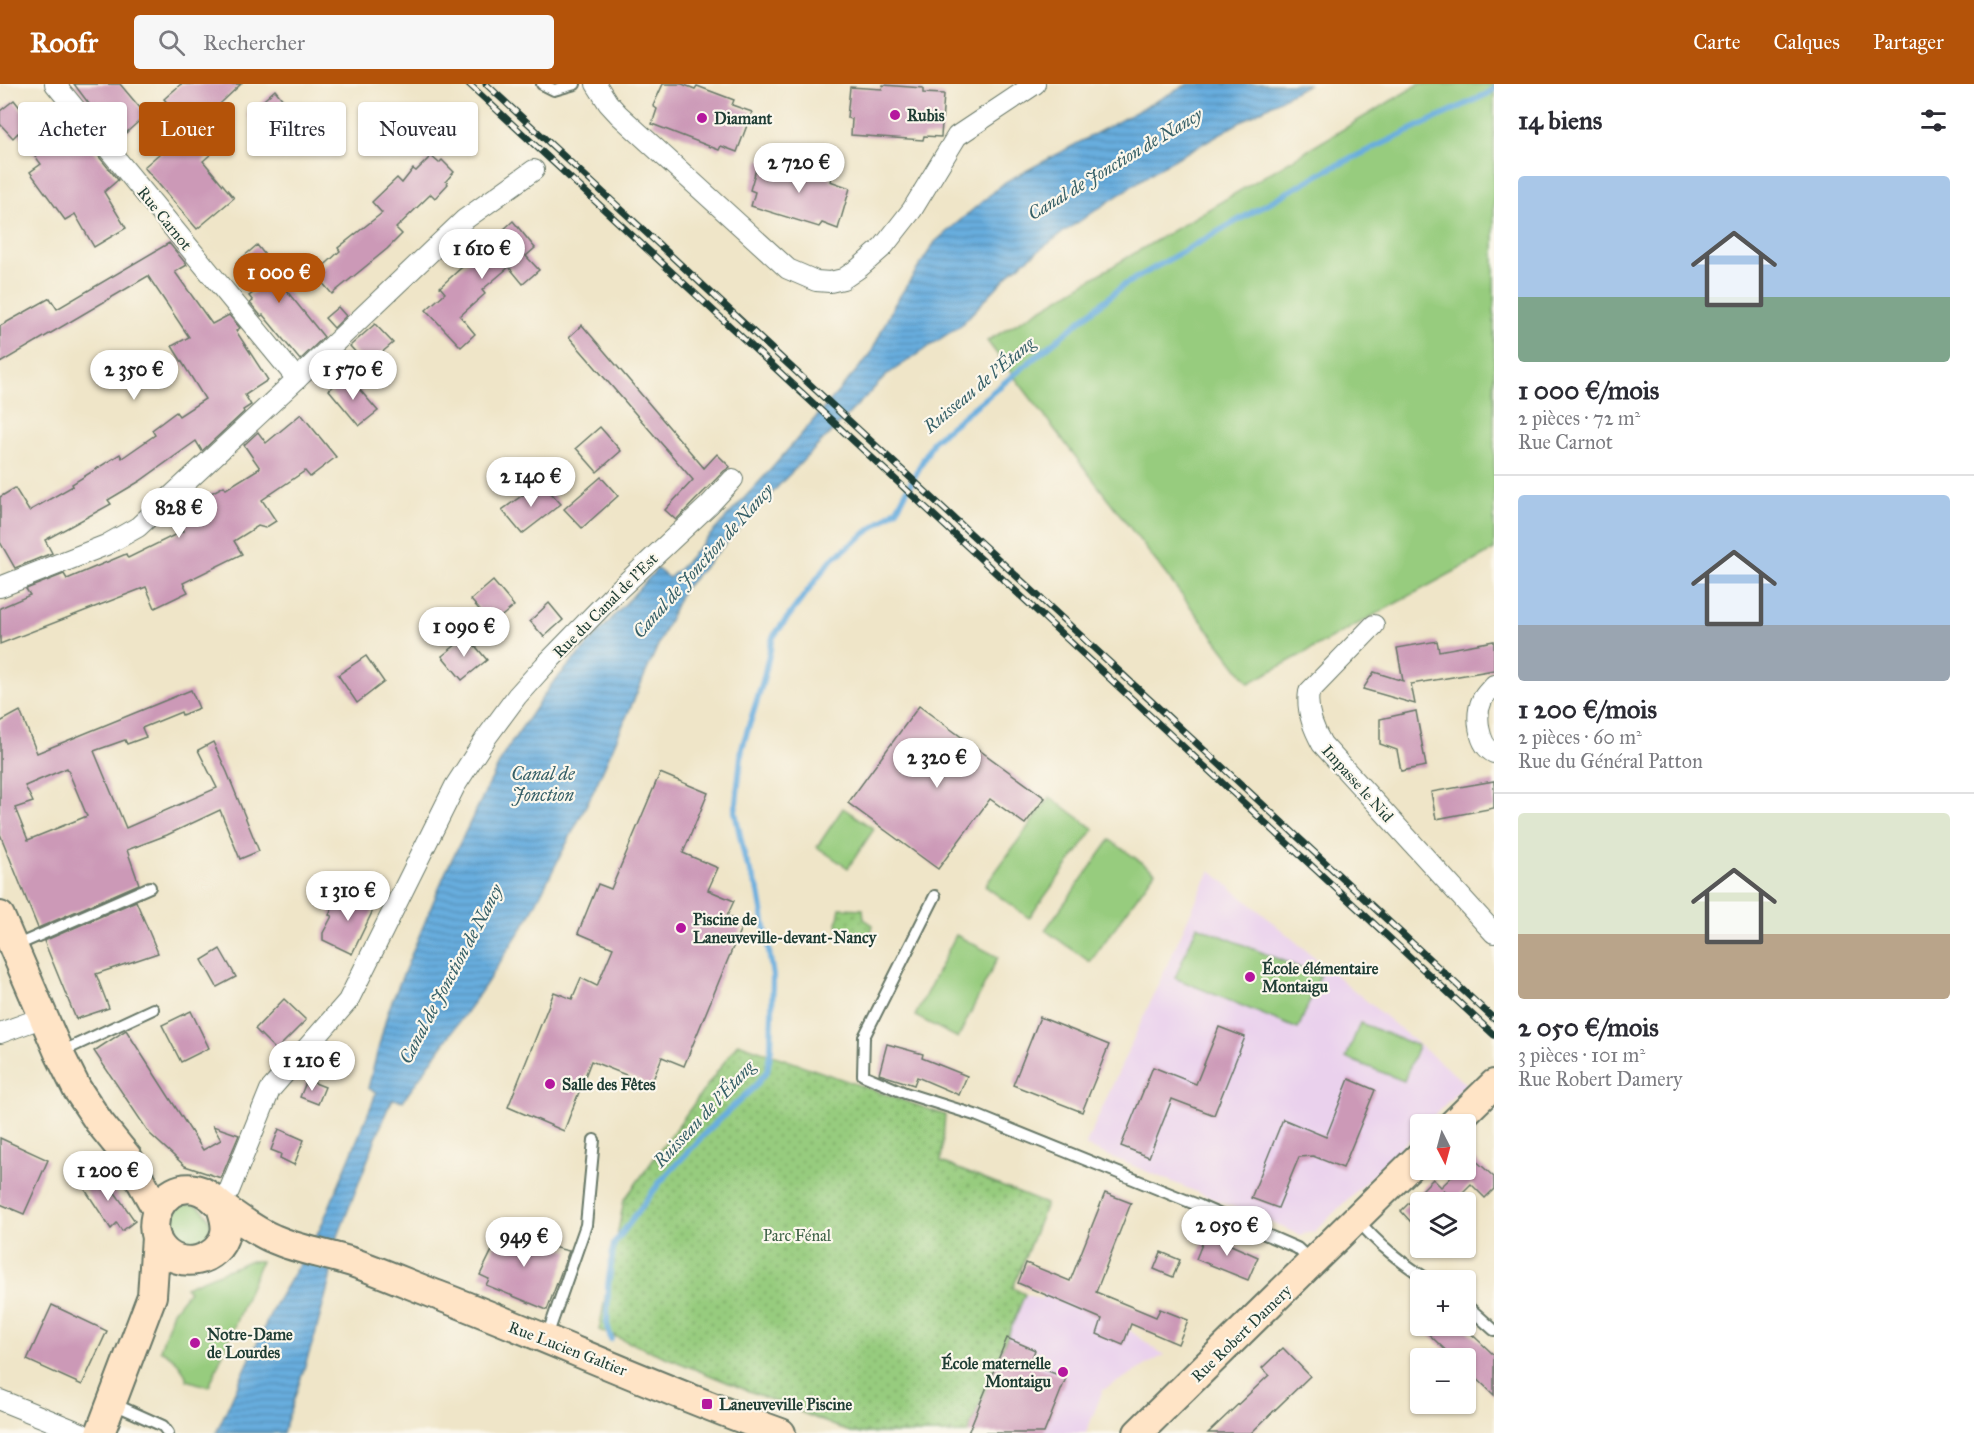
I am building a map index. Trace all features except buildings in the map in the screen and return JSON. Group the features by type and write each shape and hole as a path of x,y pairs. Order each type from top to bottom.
{"main road":[{"path":"0,916 59,1053 77,1089 99,1122 128,1158 156,1224 162,1248 170,1256 194,1261"},
{"path":"1463,1114 1494,1084"},
{"path":"128,1158 180,1190"},
{"name":"Rue Robert Damery","path":"1138,1433 1410,1166"},
{"path":"100,1433 152,1296 156,1224 163,1200 180,1190 195,1189 207,1193 219,1204 274,1239"},
{"path":"152,1296 194,1261 212,1254 219,1247 225,1234 226,1220 219,1204"},
{"path":"219,1247 274,1239"},
{"name":"Rue Lucien Galtier","path":"274,1239 354,1263 781,1433"}],"street":[{"name":"Rue Carnot","path":"55,84 297,379"},
{"path":"596,84 619,115 788,269 816,281 830,282 843,279 883,247 912,210 957,136 1035,84"},
{"path":"0,587 106,545 138,527 464,220 534,170"},
{"name":"Rue du Canal de l'Est","path":"219,1204 230,1191 270,1090 348,1001 455,786 486,738 517,696 544,666 615,593 709,505 733,479"},
{"name":"Impasse le Nid","path":"1374,625 1309,692 1309,711 1317,734 1322,744 1494,933"},
{"path":"1494,685 1485,695 1479,710 1482,739 1485,746 1494,753"},
{"path":"0,1033 44,1017"},
{"path":"0,1400 81,1433"}],"lane":[{"path":"542,84 554,90 575,84"},
{"path":"14,947 150,887"},
{"path":"935,896 864,1036 863,1075 905,1093 978,1116 1239,1222 1297,1248 1312,1263"},
{"path":"59,1053 153,1009"},
{"path":"546,1339 586,1226 594,1140"},
{"path":"1357,1219 1389,1254 1413,1270"},
{"path":"1476,1314 1494,1330"},
{"path":"112,1403 163,1426 168,1433"}],"shaded area":[{"name":"École élémentaire Montaigu","path":"1210,870 1466,1084 1435,1114 1410,1114 1410,1139 1315,1231 1301,1235 1085,1146"},
{"name":"École maternelle Montaigu","path":"1025,1294 1042,1300 1044,1294 1129,1330 1164,1355 1103,1390 1086,1433 968,1433"}],"green space":[{"path":"1419,84 1494,84 1494,550 1249,683 987,341"},
{"path":"1050,797 1094,829 1029,918 985,886"},
{"path":"843,808 874,829 848,868 817,847"},
{"path":"1110,840 1155,872 1090,962 1045,930"},
{"path":"840,908 863,909 864,919 873,925 870,936 843,935 837,924"},
{"path":"1197,926 1320,976 1298,1029 1175,978"},
{"path":"956,935 998,957 958,1038 915,1016"},
{"path":"1360,1023 1418,1046 1404,1081 1346,1058"},
{"name":"Parc Fénal","path":"738,1043 945,1115 941,1162 1046,1204 1013,1288 1025,1294 968,1433 852,1433 599,1330 624,1200"},
{"path":"189,1205 204,1211 210,1226 204,1241 189,1247 174,1241 168,1226 174,1211"},
{"path":"249,1261 261,1261 209,1387 187,1380 177,1362 160,1350 173,1311 189,1291 185,1287"}],"water":[{"path":"1188,84 1308,84 1159,168 1065,231 1013,270 961,325 888,374 783,481 682,591 594,790 529,917 484,987 403,1101 393,1099 387,1110 338,1236 329,1283 315,1335 283,1433 216,1433 274,1306 320,1229 372,1104 376,1092 368,1088 388,1011 446,871 505,752 551,685 657,569 669,578 679,569 772,468 870,355 894,305 935,242 1005,182"}],"waterway":[{"name":"Ruisseau de l'Étang","path":"611,1339 607,1324 608,1286 614,1244 660,1182 767,1071 771,1048 773,976 759,892 745,859 735,812 742,748 763,681 773,637 831,560 897,509 934,440 1124,285 1325,171 1489,93 1494,88"}],"railway":[{"path":"469,84 1494,1035"},
{"path":"486,84 1494,1019"}],"place":[{"name":"Rubis","path":"895,115"},
{"name":"Diamant","path":"702,118"},
{"name":"Piscine de Laneuveville-devant-Nancy","path":"681,928"},
{"name":"École élémentaire Montaigu","path":"1250,977"},
{"name":"Salle des Fêtes","path":"550,1084"},
{"name":"Notre-Dame de Lourdes","path":"195,1343"},
{"name":"École maternelle Montaigu","path":"1063,1372"},
{"name":"Laneuveville Piscine","path":"707,1404"}],"water label":[{"name":"Canal de Jonction de Nancy","path":"1115,164"},
{"name":"Canal de Jonction de Nancy","path":"703,561"},
{"name":"Canal de Jonction","path":"543,784"},
{"name":"Canal de Jonction de Nancy","path":"451,974"}]}
